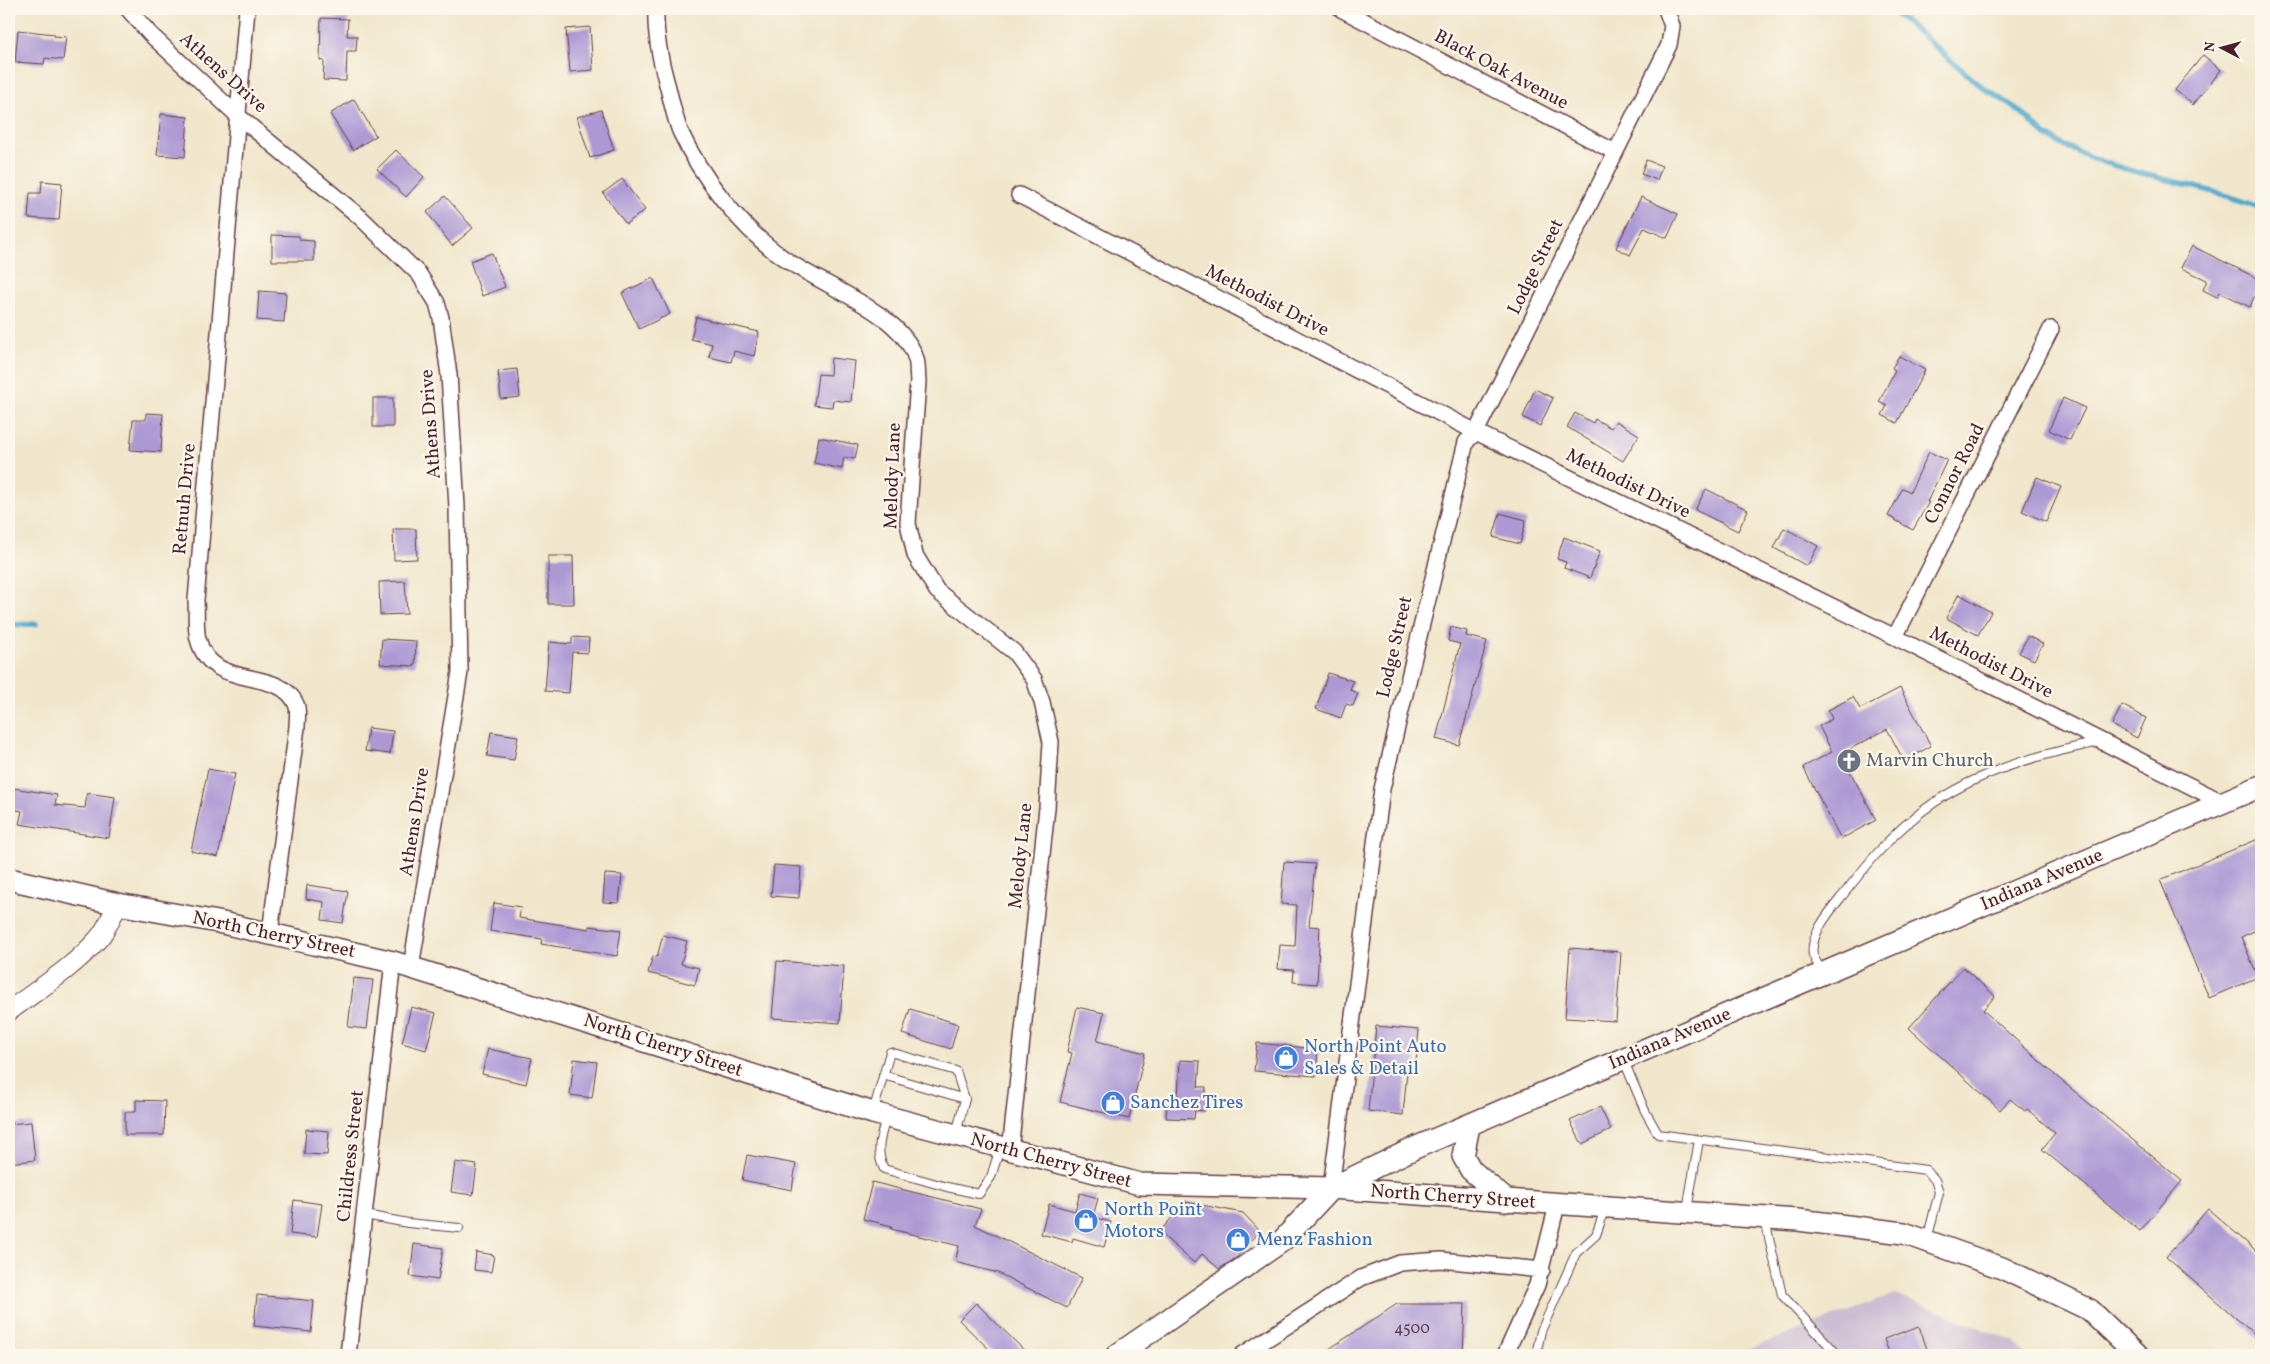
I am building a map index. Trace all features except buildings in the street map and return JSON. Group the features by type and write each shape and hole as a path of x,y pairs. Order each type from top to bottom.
{"main road":[{"name":"Indiana Avenue","path":"1117,1355 1282,1241 1332,1188 1417,1148 2261,786"},
{"name":"North Cherry Street","path":"9,879 118,904 270,933 402,964 880,1114 1005,1150 1140,1184 1332,1188 1764,1218 1904,1233 2002,1268 2090,1310 2137,1355"},
{"path":"1469,1126 1463,1156 1471,1170 1507,1201"}],"street":[{"name":"Athens Drive","path":"128,9 150,34 237,115 360,217 419,274 437,303 441,318 448,375 457,507 460,672 402,964"},
{"name":"Retnuh Drive","path":"247,9 196,600 198,639 208,660 221,671 270,683 287,692 297,705 297,727 270,933"},
{"name":"Melody Lane","path":"656,9 657,38 664,74 680,130 704,174 723,199 774,251 807,275 886,318 903,334 916,358 918,381 908,523 915,555 937,591 1014,652 1025,664 1034,678 1042,702 1051,742 1048,798 1005,1150"},
{"name":"Black Oak Avenue","path":"1341,9 1615,152"},
{"name":"Lodge Street","path":"1332,1188 1382,790 1466,442 1476,432 1669,45 1672,26 1666,9"},
{"name":"Methodist Drive","path":"1019,195 1476,432 1895,636 2222,802"},
{"name":"Connor Road","path":"1895,636 2051,329"},
{"path":"9,1011 54,980 78,959 100,936 118,904"},
{"name":"Childress Street","path":"348,1355 365,1215 402,964"},
{"path":"1505,1355 1537,1285 1557,1205"},
{"path":"1242,1355 1361,1278 1400,1263 1441,1260 1542,1270"}],"lane":[{"path":"1824,973 1815,961 1813,948 1814,942 1832,908 1890,839 1916,816 1955,790 1998,770 2047,753 2102,742"},
{"path":"956,1136 966,1099 956,1071 890,1052 883,1076 880,1114 879,1145 881,1163 884,1169 979,1194 991,1177 1005,1150"},
{"path":"1623,1059 1645,1111 1658,1134 1926,1170 1935,1180 1939,1192 1927,1241"},
{"path":"883,1076 966,1099"},
{"path":"1686,1212 1699,1140"},
{"path":"1536,1355 1542,1331 1572,1266 1576,1253 1596,1235 1605,1207"},
{"path":"365,1215 392,1221 459,1228"},
{"path":"1764,1218 1782,1295 1838,1355"}],"shaded area":[{"path":"1895,1294 2015,1342 2026,1355 1733,1355"}],"waterway":[{"path":"1889,9 1980,85 2021,112 2052,139 2077,151 2128,170 2209,191 2261,208"},
{"path":"9,625 36,624"}],"place":[{"name":"Marvin Church","path":"1849,761"},
{"name":"North Point Auto Sales & Detail","path":"1286,1058"},
{"name":"Sanchez Tires","path":"1113,1103"},
{"name":"North Point Motors","path":"1086,1221"},
{"name":"Menz Fashion","path":"1238,1240"}]}
